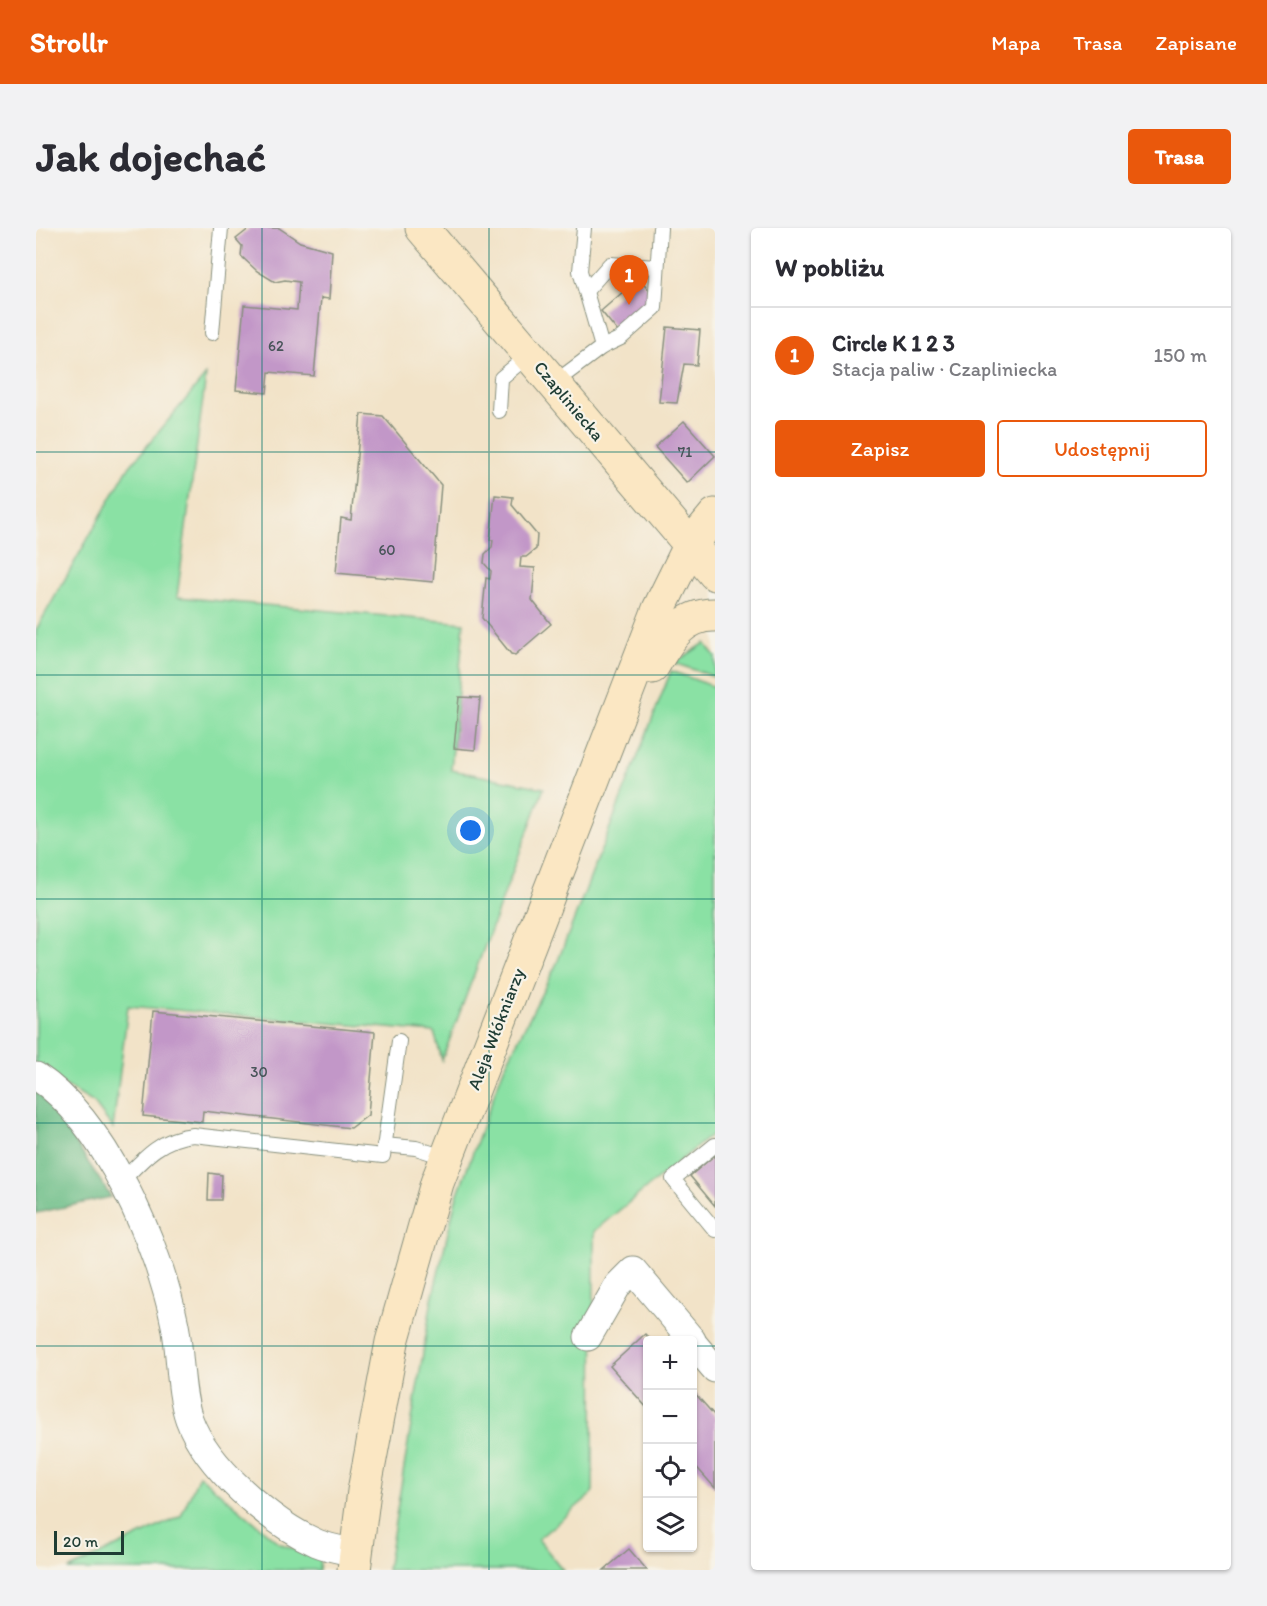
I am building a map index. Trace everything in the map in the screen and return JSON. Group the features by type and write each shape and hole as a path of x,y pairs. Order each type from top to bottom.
{"main road":[{"name":"Czapliniecka","path":"422,228 715,574"},
{"name":"Aleja Włókniarzy","path":"355,1561 366,1479 392,1342 421,1235 447,1158 663,600 691,544 715,515"},
{"path":"614,726 675,630 701,616 715,615"}],"street":[{"path":"36,1076 82,1118 121,1182 141,1221 163,1278 175,1325 189,1418 200,1442 237,1485 283,1523 317,1543 355,1561"},
{"path":"588,1337 618,1285 633,1270 688,1336"},
{"path":"697,1347 715,1369"}],"lane":[{"path":"212,333 221,228"},
{"path":"584,228 580,271 602,347"},
{"path":"554,383 602,347 621,338 655,308 660,228"},
{"path":"586,291 609,264 657,267"},
{"path":"499,411 501,378 530,355"},
{"path":"121,1182 158,1146 176,1137 193,1135 383,1156 399,1041"},
{"path":"384,1145 416,1148 447,1158"},
{"path":"715,1145 672,1179 715,1230"}],"green space":[{"path":"206,375 177,597 464,623 451,770 544,788 442,1060 434,1032 128,1006 113,1128 94,1103 36,1068 36,630 127,470"},
{"path":"705,643 715,656 715,677 674,663"},
{"path":"671,671 715,687 715,1132 594,1231 593,1493 538,1539 563,1570 387,1570 432,1299 456,1199 503,1070 557,963"},
{"path":"36,1089 67,1130 111,1197 36,1213"},
{"path":"199,1475 279,1543 320,1559 319,1570 68,1570 181,1516"}],"building":[{"path":"250,228 279,228 300,242 332,251 329,299 321,298 314,376 269,372 267,393 236,390 244,305 297,310 299,282 285,280 275,282 257,271 241,256 242,246 236,239"},
{"path":"639,278 657,299 618,332 601,311"},
{"path":"667,327 700,330 697,365 684,364 677,403 659,402"},
{"path":"361,414 383,416 441,485 433,582 336,573 341,518 351,520"},
{"path":"684,421 715,456 687,483 655,447"},
{"path":"495,495 513,497 512,505 537,535 536,549 526,557 521,557 520,567 535,568 532,600 551,624 515,655 511,654 482,618 486,578 490,579 491,571 484,563 485,554 492,547 493,540 490,540"},
{"path":"459,697 480,698 475,750 454,748"},
{"path":"153,1011 375,1032 368,1115 351,1128 203,1111 202,1122 143,1116"},
{"path":"715,1155 715,1206 690,1176"},
{"path":"209,1173 222,1175 221,1200 208,1200"},
{"path":"645,1334 647,1336 643,1336 643,1403 610,1366"},
{"path":"697,1396 715,1416 715,1488 697,1468"},
{"path":"629,1549 647,1570 604,1570"}],"place":[{"name":"Circle K 1 2 3","path":"629,305"}]}
